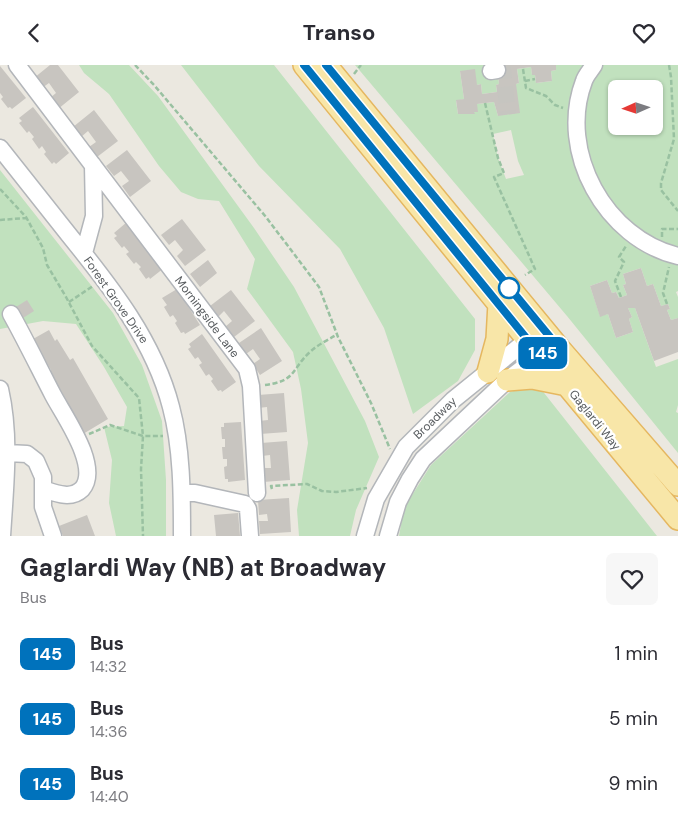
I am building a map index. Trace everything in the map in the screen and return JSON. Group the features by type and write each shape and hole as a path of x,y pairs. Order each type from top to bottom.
{"main road":[{"name":"Gaglardi Way","path":"304,65 499,303 542,341 678,485"},
{"name":"Gaglardi Way","path":"326,65 542,341 567,385 678,519"},
{"path":"499,303 497,376 532,378 567,385"}],"street":[{"name":"Morningside Lane","path":"17,65 247,369 251,386 257,493"},
{"path":"594,65 584,80 578,105 577,129 580,154 590,180 602,203 614,218 628,231 674,260"},
{"name":"Forest Grove Drive","path":"0,148 104,279 154,357 172,408 177,435 182,493 182,536"},
{"path":"84,253 94,215 93,165"},
{"path":"11,314 77,439 88,466 85,485 78,493 67,495 43,489"},
{"name":"Broadway","path":"365,536 376,499 406,447 453,399 497,376 542,341"},
{"name":"Broadway","path":"388,536 398,502 423,459 497,376"},
{"path":"0,389 6,423 7,453 2,536"},
{"path":"7,453 27,454 36,461 43,477 43,507 53,536"},
{"path":"182,493 195,493 245,504 248,509 250,536"}],"path":[{"path":"135,65 161,92 266,217 319,287 336,335 372,403 390,449"},
{"path":"669,65 676,140 661,183 661,190 678,211"},
{"path":"523,69 526,88 546,96 555,105 563,108"},
{"path":"525,81 535,79"},
{"path":"485,103 498,158 504,173 494,177 535,269 525,275"},
{"path":"0,189 26,217 43,248 47,265 92,345 140,398 143,436 141,469 143,536"},
{"path":"0,219 26,217"},
{"path":"620,297 615,281 624,262 619,257 628,243"},
{"path":"667,305 663,293 674,260"},
{"path":"69,302 104,279"},
{"path":"251,386 272,384 292,376 310,351 336,335"},
{"path":"77,439 110,425 143,436 177,435"},
{"path":"257,493 272,492 272,486 307,484 322,491 371,487"}],"green space":[{"path":"79,65 129,65 158,96 254,228 294,287 365,421 379,457 356,510 350,536 299,536 297,510 308,443 301,389 293,352 247,289 255,259 219,201 198,199 181,192 159,166 109,94 84,73"},
{"path":"181,65 274,65 475,319 475,350 458,381 413,414 384,328 340,249 259,166"},
{"path":"355,65 497,65 499,84 496,85 497,92 482,94 481,84 477,85 460,71 464,99 456,101 458,114 474,114 474,112 477,112 477,104 494,102 498,116 516,84 519,83 517,69 531,67 536,83 552,81 551,71 556,70 556,65 678,65 678,291 676,292 678,297 678,318 671,320 667,310 670,309 668,304 661,306 653,284 647,286 641,268 623,274 626,284 623,285 627,295 619,298 616,292 612,293 607,280 590,286 600,316 608,314 616,338 633,332 629,319 632,317 628,308 635,308 656,367 678,359 678,405 676,412 678,413 678,453 567,316","holes":["511,130 518,161 524,175 506,179 498,158 493,134"]},
{"path":"0,170 113,313 142,365 162,421 166,480 166,536 116,536 109,503 112,460 104,427 124,426 127,407 76,324 43,321 0,329"},
{"path":"537,384 657,536 399,536 404,508 431,465 510,392"}],"building":[{"path":"50,65 58,65 79,92 58,109 50,98 56,93 49,83 42,88 34,78"},
{"path":"497,65 556,65 556,70 551,71 552,81 536,83 531,67 517,69 519,83 516,84 520,113 498,116 494,102 477,104 478,112 474,112 475,114 458,114 456,100 464,99 460,71 475,69 477,85 481,84 482,94 497,92 496,85 499,84"},
{"path":"0,66 26,98 12,109 8,108 1,99 3,97 0,93"},
{"path":"33,107 69,153 56,164 54,162 52,164 44,154 46,152 42,146 39,149 32,139 34,137 29,131 27,133 19,123 22,121 19,118"},
{"path":"94,110 118,141 97,157 89,147 96,142 88,131 81,137 73,127"},
{"path":"127,150 151,181 130,197 122,186 129,181 121,171 114,176 106,166"},
{"path":"182,219 206,250 185,266 177,256 183,250 175,240 169,245 161,235"},
{"path":"127,222 164,268 150,279 149,277 146,279 139,269 141,267 136,262 134,264 126,254 129,252 124,246 122,248 114,238 117,236 114,233"},
{"path":"208,260 217,273 200,287 190,274"},
{"path":"641,268 647,286 653,284 661,306 668,304 670,309 667,310 671,320 678,318 678,352 654,361 635,308 628,308 632,317 629,319 633,332 616,338 608,314 600,317 590,286 607,280 612,293 616,292 619,298 627,295 623,285 626,284 623,274"},
{"path":"177,289 200,325 185,334 184,332 181,333 173,315 170,317 164,307 167,305 162,298"},
{"path":"231,290 255,321 234,337 225,327 232,321 224,311 218,317 210,306"},
{"path":"27,300 34,311 23,318 16,307"},
{"path":"261,328 282,361 260,375 253,364 260,359 253,349 246,354 239,343"},
{"path":"49,330 70,360 73,358 108,419 83,434 64,402 66,401 49,372 51,370 33,339"},
{"path":"202,334 236,382 222,392 221,390 218,391 211,381 213,379 209,374 206,376 199,365 202,363 198,357 195,359 188,349 191,347 189,344"},
{"path":"284,393 287,432 260,434 259,421 268,420 267,407 258,408 258,395"},
{"path":"241,422 245,480 228,482 228,479 225,479 224,467 227,466 227,459 223,459 222,447 225,447 225,439 222,439 221,427 224,427 224,423"},
{"path":"287,441 290,480 263,482 262,468 271,468 270,455 262,456 261,443"},
{"path":"289,498 291,532 260,534 259,521 268,521 267,514 259,515 258,500"},
{"path":"238,513 240,536 216,536 214,515"},
{"path":"87,515 95,536 63,536 59,526"}],"tunnel":[{"path":"497,70 503,69 508,114"}],"bus line":[{"name":"145","path":"304,65 541,354 555,343 326,65"}]}
